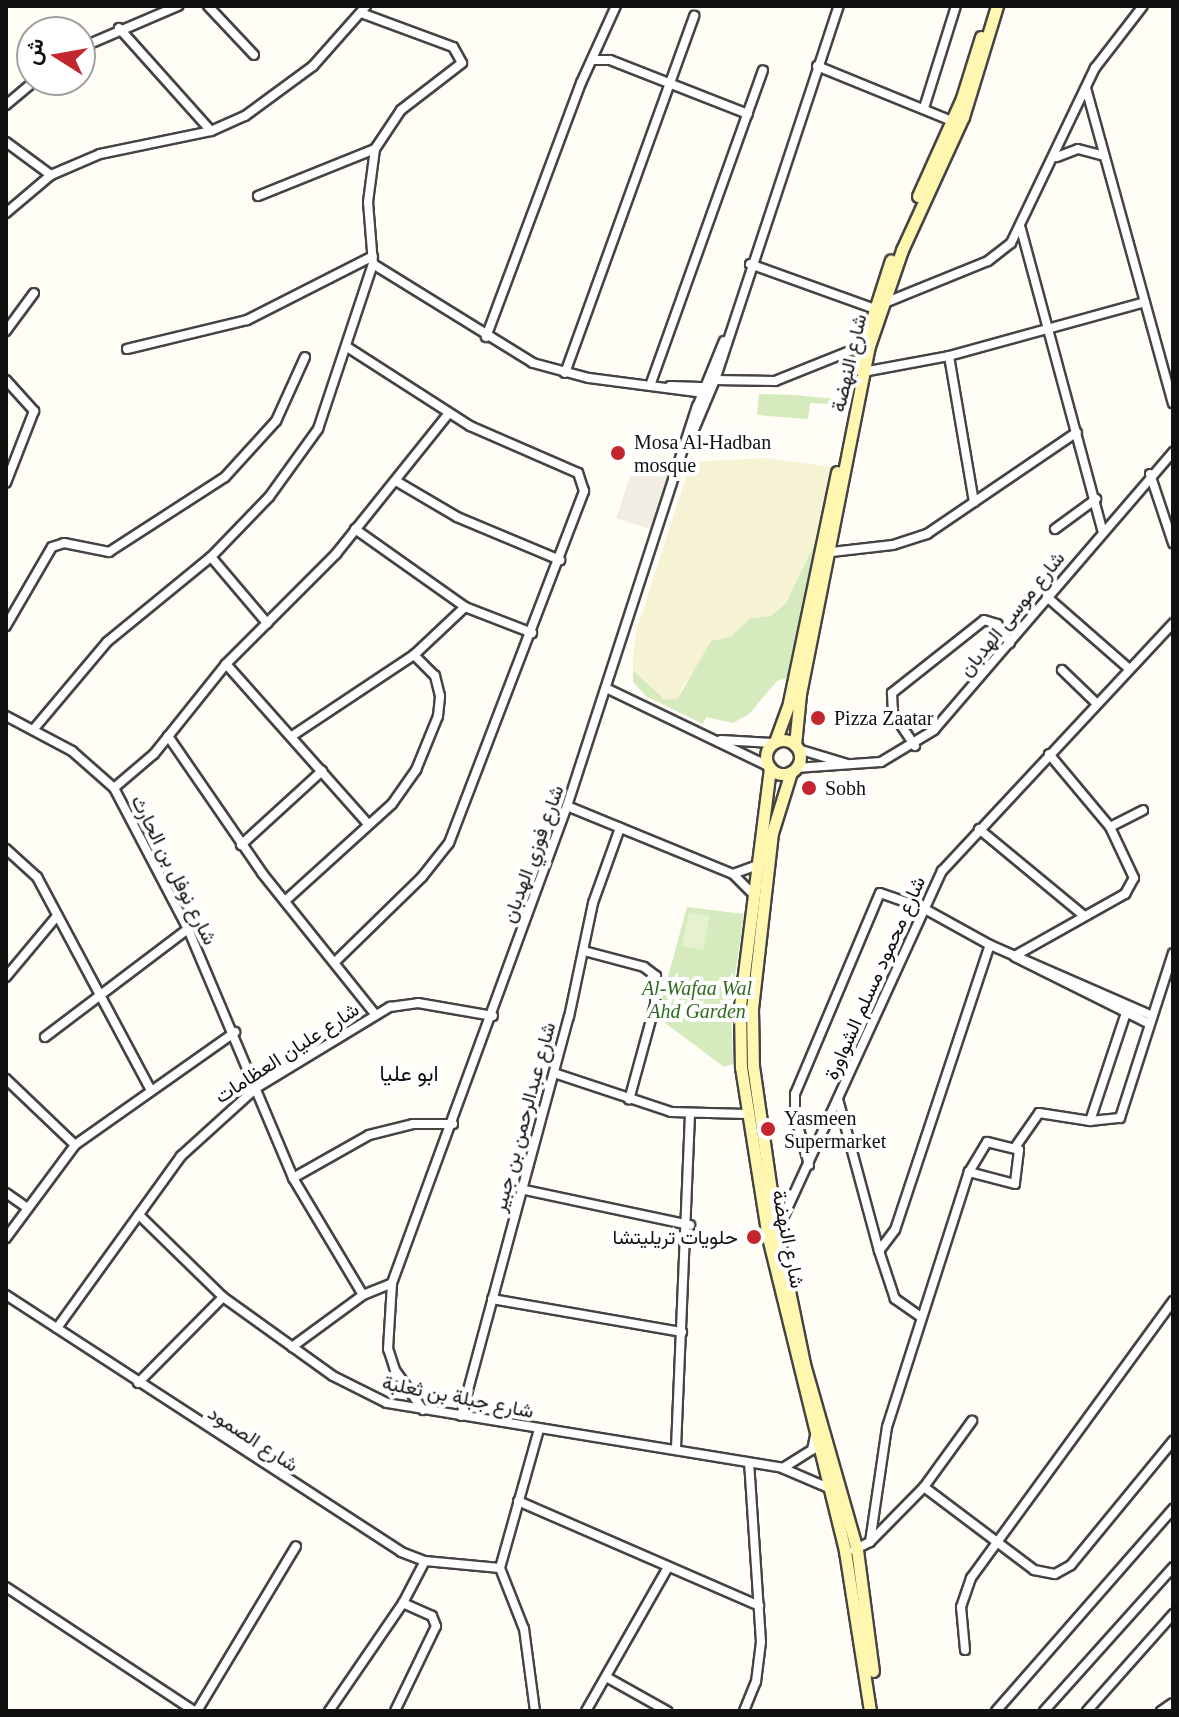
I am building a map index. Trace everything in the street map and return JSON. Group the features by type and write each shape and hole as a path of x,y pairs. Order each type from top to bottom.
{"street":[{"path":"96,40 178,6"},
{"path":"208,6 254,55"},
{"path":"486,337 581,83 595,60 616,6"},
{"name":"شارع فوزي الهدبان","path":"423,1410 401,1380 388,1349 392,1283 493,1016 608,689 692,432 839,6"},
{"path":"924,108 956,6"},
{"name":"شارع النهضة","path":"878,1711 851,1550 804,1364 777,1232 757,1112 752,1009 772,833 794,770 825,553 860,347 952,121 990,6"},
{"name":"شارع النهضة","path":"870,1711 851,1550 815,1436 768,1237 747,1114 740,1021 769,767 766,756 788,707 825,553 877,306 963,117 997,6"},
{"path":"750,264 877,306 988,261 1021,229 1107,48 1143,6"},
{"path":"6,213 51,175 112,151 211,131 289,88 364,10 453,47 462,58 457,72 401,110 375,149 368,202 373,260 327,407 306,449 269,497 211,557 107,642 33,730"},
{"path":"565,373 694,16"},
{"path":"119,28 211,131"},
{"path":"595,60 610,60 748,114"},
{"path":"817,66 952,121"},
{"path":"651,383 763,70"},
{"path":"1086,88 1173,403"},
{"path":"6,142 51,175"},
{"path":"258,196 375,149"},
{"path":"1057,157 1078,149 1104,156"},
{"path":"1021,229 1102,530"},
{"path":"373,260 486,337 533,363 565,373 669,387 685,393 697,407"},
{"path":"127,349 247,320 373,260"},
{"path":"6,331 34,293"},
{"path":"863,372 949,356 1145,302"},
{"path":"336,961 422,877 449,843 560,560 580,505 582,478 448,414 347,347"},
{"path":"685,393 775,381 860,347"},
{"path":"949,356 974,502"},
{"path":"6,626 52,547 64,543 109,552 225,477 276,421 305,357"},
{"path":"6,380 34,411 6,483"},
{"path":"669,387 709,388"},
{"name":"شارع فوزي الهدبان","path":"692,432 697,407 709,388"},
{"path":"114,788 168,736 226,664 355,529 448,414"},
{"path":"825,553 916,538 1077,432"},
{"name":"شارع موسى الهدبان","path":"794,770 855,766 893,758 915,746 948,717 1102,530 1173,452"},
{"path":"1150,474 1173,543"},
{"path":"396,481 457,517 560,560"},
{"path":"1055,529 1096,499"},
{"path":"355,529 465,607 532,633"},
{"path":"211,557 267,623"},
{"path":"1047,597 1127,667"},
{"path":"292,736 414,655 465,607"},
{"path":"915,746 893,713 892,693 984,620 997,624 1010,643"},
{"name":"شارع محمود مسلم الشواورة","path":"777,1232 942,871 1127,667 1173,623"},
{"path":"285,901 405,789 438,716 439,688 414,655"},
{"path":"226,664 368,824"},
{"path":"1062,670 1096,703"},
{"path":"608,689 769,767 794,770"},
{"name":"شارع نوفل بن الحارث","path":"6,716 85,760 114,788 188,929 235,1032 293,1178 363,1295"},
{"path":"168,736 241,845 375,1014"},
{"path":"715,740 774,742 797,747"},
{"name":"شارع موسى الهدبان","path":"797,747 855,766"},
{"path":"1018,954 1125,894 1134,883 1134,873 1110,827 1049,754"},
{"path":"241,845 322,771"},
{"path":"567,806 733,874 754,895"},
{"path":"1110,827 1143,810"},
{"name":"شارع عبدالرحمن بن جبير","path":"461,1416 520,1189 554,1073 593,903 620,828"},
{"path":"979,829 1084,916"},
{"path":"6,849 37,877 150,1089"},
{"path":"733,874 758,865"},
{"path":"809,1166 795,1115 795,1094 871,910 884,892 923,908 1126,1013 1149,1019"},
{"path":"6,977 57,916"},
{"path":"45,1037 188,929"},
{"path":"879,1251 892,1237 990,945"},
{"path":"584,951 644,967 656,976 655,1005 629,1100"},
{"path":"1004,951 1018,954 1062,979"},
{"path":"1016,1146 1039,1113 1114,1122 1124,1112 1149,1019 1173,953"},
{"path":"1076,986 1149,1019"},
{"name":"شارع عليان العظامات","path":"57,1328 198,1137 256,1088 375,1014 418,1003 493,1016"},
{"path":"1090,1121 1126,1013"},
{"path":"6,1238 26,1207 75,1145 150,1089 235,1032"},
{"path":"554,1073 629,1100 690,1116 747,1114"},
{"path":"6,1079 75,1145"},
{"path":"838,1099 895,1299 921,1317"},
{"path":"676,1448 690,1225 690,1116"},
{"path":"293,1178 369,1135 413,1124 453,1124"},
{"path":"870,1542 887,1427 969,1172 983,1144 1016,1146"},
{"path":"969,1172 1015,1184 1021,1162 1016,1146"},
{"path":"520,1189 690,1225"},
{"path":"6,1193 26,1207"},
{"name":"شارع جبلة بن ثعلبة","path":"139,1215 223,1297 292,1347 368,1395 423,1410 676,1448 782,1468 832,1490"},
{"path":"292,1347 363,1295 392,1283"},
{"name":"شارع الصمود","path":"6,1295 401,1552 425,1561 500,1568"},
{"path":"138,1383 223,1297"},
{"path":"492,1299 682,1332"},
{"path":"965,1650 963,1592 1173,1301"},
{"path":"851,1550 870,1542 924,1487 972,1421"},
{"path":"535,1711 524,1629 500,1568 539,1429"},
{"path":"782,1468 812,1450 815,1436"},
{"path":"924,1487 1034,1570 1045,1575 1063,1571 1173,1441"},
{"path":"744,1711 759,1668 759,1606 749,1463"},
{"path":"518,1501 759,1606"},
{"path":"996,1711 1173,1509"},
{"path":"6,1600 9,1589 195,1711 296,1546"},
{"path":"329,1711 403,1603 425,1561"},
{"path":"586,1711 608,1678 668,1567"},
{"path":"1044,1711 1173,1567"},
{"path":"395,1711 436,1626 432,1616 403,1603"},
{"path":"1087,1711 1173,1614"},
{"path":"608,1678 667,1711"},
{"path":"1161,1711 1173,1703"}],"shaded area":[{"path":"764,458 834,467 815,543 786,603 771,616 750,618 684,684 678,698 665,700 633,670 633,657 636,632 691,462"},
{"path":"634,464 673,477 655,531 616,518"}],"green space":[{"path":"759,394 844,400 843,405 810,403 808,419 757,415"},
{"path":"815,543 787,678 777,681 749,714 733,723 706,717 703,724 646,696 633,682 633,670 665,700 678,698 711,641 731,637 750,618 771,616 786,603"},
{"name":"Al-Wafaa Wal Ahd Garden","path":"687,907 744,914 731,1003 733,1064 724,1067 657,1017"},
{"path":"689,912 710,916 703,950 682,946"}],"place":[{"name":"Mosa Al-Hadban mosque","path":"618,453"},
{"name":"Pizza Zaatar","path":"818,718"},
{"name":"Sobh","path":"809,788"},
{"name":"Yasmeen Supermarket","path":"768,1129"},
{"name":"حلويات تريليتشا","path":"754,1237"}],"district":[{"name":"ابو عليا","path":"409,1074"}]}
